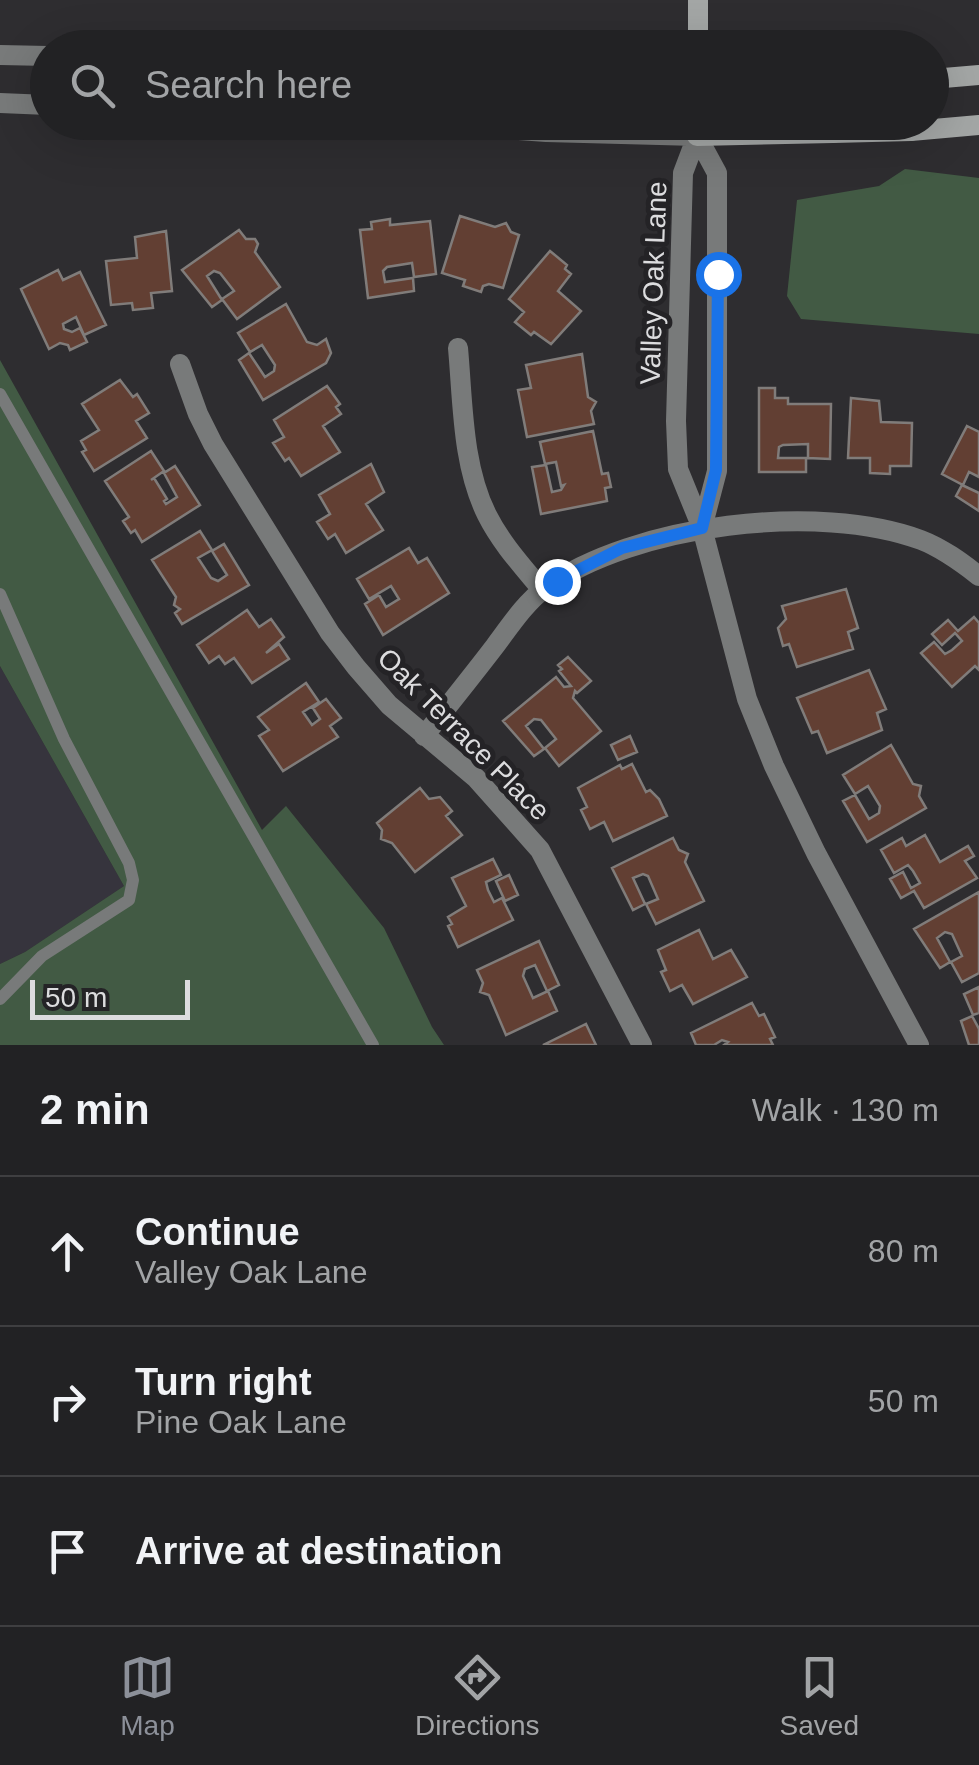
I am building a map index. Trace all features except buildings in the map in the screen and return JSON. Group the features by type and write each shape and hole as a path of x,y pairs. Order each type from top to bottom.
{"street":[{"path":"698,0 698,30"},
{"path":"0,55 30,56"},
{"path":"949,78 979,75"},
{"path":"0,103 30,105"},
{"path":"949,127 979,125"},
{"name":"Valley Oak Lane","path":"693,140 683,172 678,469 702,528 747,698 774,766 919,1045"},
{"name":"Valley Oak Lane","path":"702,140 718,172 716,470 702,528"},
{"path":"458,348 466,441 474,482 487,516 542,590"},
{"name":"Oak Terrace Place","path":"180,364 213,444 330,633 389,705 476,778 540,850 642,1045"},
{"path":"424,736 542,590 622,548 702,528 800,523 871,526 921,540 958,559 979,576"}],"lane":[{"path":"0,394 374,1045"},
{"path":"0,594 64,739 133,880 129,900 42,956 0,999"}],"shaded area":[{"path":"0,666 124,886 25,952 0,964"}],"green space":[{"path":"905,169 979,178 979,334 801,319 787,296 797,200 879,186"},
{"path":"0,360 262,830 286,806 384,928 444,1045 0,1045 0,964 25,952 124,886 0,666"}],"route":[{"path":"557,581 622,548 702,528 716,470 718,274"}]}
